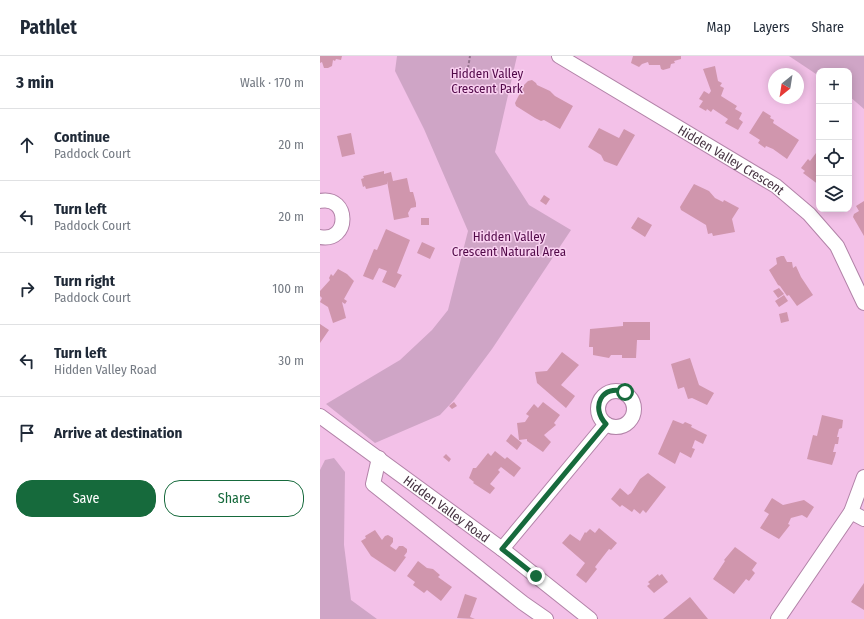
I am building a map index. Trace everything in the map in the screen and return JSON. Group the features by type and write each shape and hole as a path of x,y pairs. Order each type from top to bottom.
{"street":[{"name":"Hidden Valley Crescent","path":"559,56 776,186 809,214 837,246 864,303"},
{"path":"320,201 325,200 335,204 341,211 343,219 341,228 334,235 328,238 320,237"},
{"name":"Hidden Valley Road","path":"320,416 502,549 590,619"},
{"path":"502,549 606,424"},
{"path":"379,458 373,484 523,603 546,619"},
{"path":"778,619 851,512 864,477"},
{"path":"851,512 864,519"}],"path":[{"path":"468,68 470,56"}],"green space":[{"name":"Hidden Valley Crescent Natural Area","path":"397,56 517,56 495,152 529,205 571,230 492,349 454,400 440,415 375,443 326,404 400,360 432,330 448,310 468,231 424,129 395,71"},
{"path":"789,56 864,56 864,109 852,99 852,68 816,68 816,74"},
{"path":"334,458 345,472 344,545 351,600 377,619 320,619 320,470 325,460"}],"building":[{"path":"320,56 342,56 341,60 333,60 332,66 324,68 322,62 320,63"},
{"path":"633,56 681,56 681,59 674,61 675,63 671,64 670,68 663,70 661,69 660,65 649,65 648,62 639,67 631,63"},
{"path":"715,66 718,81 722,83 720,86 724,88 721,96 737,106 735,109 742,113 739,119 743,122 738,130 725,123 728,119 713,109 711,112 707,109 706,111 699,107 703,101 699,99 704,91 709,94 711,91 703,69"},
{"path":"532,80 537,85 550,91 555,96 573,106 560,129 544,120 541,121 535,118 516,106 515,103 524,85 528,81"},
{"path":"763,111 771,116 770,118 774,120 773,123 799,140 787,159 773,149 766,146 765,148 758,143 760,140 749,133"},
{"path":"599,128 619,138 624,129 635,135 617,166 604,161 601,155 588,147"},
{"path":"351,133 355,154 342,157 337,136"},
{"path":"816,153 816,183 803,173 805,171 801,168 808,159 810,161"},
{"path":"384,171 384,174 391,172 393,181 407,178 410,192 413,192 416,203 416,207 411,208 408,213 409,217 394,220 387,181 387,184 380,186 366,189 365,186 363,187 361,179 364,178 363,176"},
{"path":"694,184 709,191 715,198 723,202 724,200 739,208 732,219 735,232 713,236 712,233 708,234 706,225 681,210 680,207"},
{"path":"544,195 550,199 546,205 540,201"},
{"path":"864,201 864,236 853,217 854,214 859,211 856,206"},
{"path":"638,217 652,225 645,237 631,228"},
{"path":"421,218 429,218 429,225 421,225"},
{"path":"386,229 410,240 397,273 402,275 395,288 382,282 387,271 379,268 373,280 363,276 374,249 377,250"},
{"path":"422,242 435,248 430,259 417,253"},
{"path":"784,256 787,262 792,262 793,268 796,266 801,277 813,295 797,306 789,295 787,296 778,285 769,270 777,264 776,258"},
{"path":"338,269 347,274 354,281 344,299 347,301 345,304 342,302 346,318 333,323 328,307 320,302 322,298 320,296 320,291 330,280 329,278 331,274 333,276"},
{"path":"779,288 784,294 778,298 773,291"},
{"path":"784,295 788,301 779,307 775,301"},
{"path":"787,312 789,321 781,323 779,314"},
{"path":"623,322 650,322 650,340 637,340 636,358 622,358 622,355 611,355 609,358 593,355 593,347 589,347 590,329 623,326"},
{"path":"320,324 329,330 320,343"},
{"path":"562,352 579,365 561,385 575,396 566,408 537,383 535,372 547,371"},
{"path":"690,358 699,385 714,393 707,405 692,398 688,399 684,387 678,389 671,364"},
{"path":"454,402 457,406 452,409 449,406"},
{"path":"543,402 560,415 554,423 556,425 544,435 551,442 543,452 527,441 527,439 519,440 517,423 525,422 529,416 526,414 534,404 538,408"},
{"path":"822,415 843,420 842,428 839,429 837,437 839,437 838,444 835,444 833,452 836,452 832,465 807,459 813,435 817,436"},
{"path":"673,420 683,424 685,422 692,425 691,427 707,435 703,444 695,440 692,448 695,449 691,458 680,452 675,464 658,454"},
{"path":"511,434 522,443 517,450 506,441"},
{"path":"495,451 505,459 507,457 521,468 514,477 501,467 498,470 500,472 490,484 495,488 490,494 473,483 474,482 469,478 473,468 476,468 488,453 491,456"},
{"path":"446,454 451,459 449,462 443,457"},
{"path":"648,473 666,487 646,513 643,510 640,514 634,509 632,512 622,505 620,507 611,499 620,488 628,495 631,493 640,479"},
{"path":"772,498 783,505 804,500 814,507 807,518 802,515 791,518 788,524 790,525 779,539 760,528 769,514 764,511"},
{"path":"599,528 617,543 611,550 609,549 595,567 597,569 586,583 576,575 585,563 562,543 570,534 580,541 585,532 586,533 590,529 595,533"},
{"path":"375,530 382,540 388,535 393,538 393,542 390,546 396,550 399,546 403,546 407,549 404,556 406,557 395,572 371,556 361,541 366,538 365,536"},
{"path":"735,547 757,563 752,570 755,573 749,581 746,579 734,594 713,579 725,561 724,560"},
{"path":"418,561 427,568 433,569 440,575 438,577 452,587 441,601 427,590 424,593 413,585 415,582 407,576"},
{"path":"658,574 659,576 662,574 668,582 654,593 647,586 650,584 648,582"},
{"path":"864,583 864,610 851,602"},
{"path":"465,594 477,598 470,617 475,619 457,618"},
{"path":"690,597 708,619 663,619"}],"route":[{"path":"536,576 502,549 606,424 601,419 598,412 599,402 602,397 606,393 612,391 625,392"}],"park label":[{"name":"Hidden Valley Crescent Park","path":"487,80"}]}
